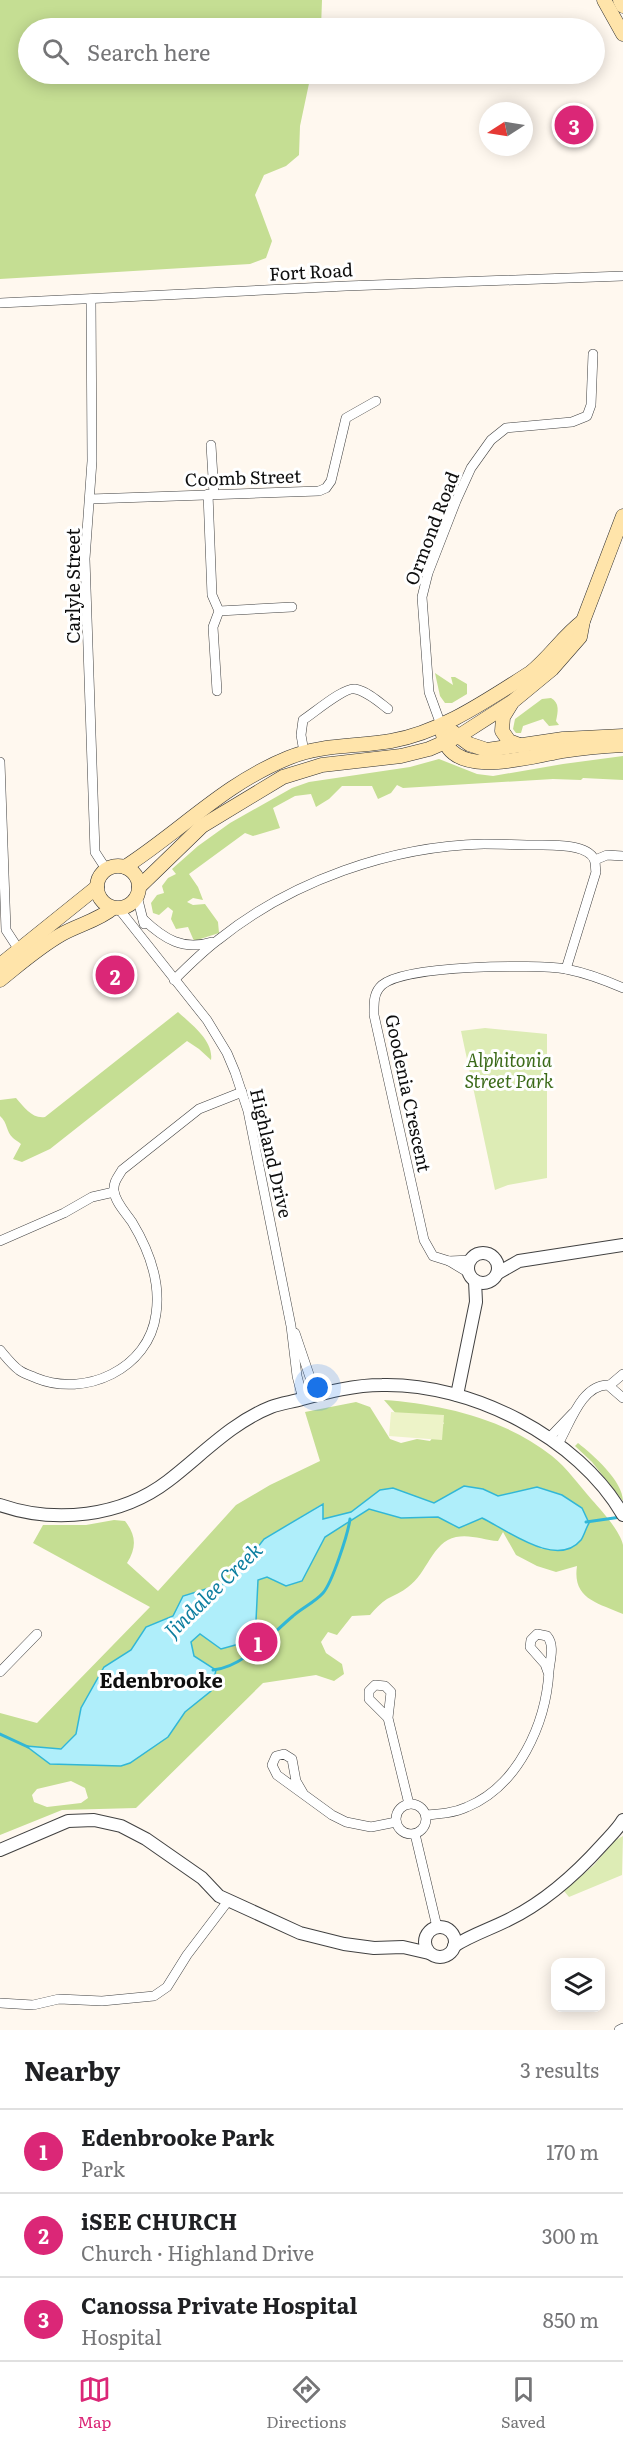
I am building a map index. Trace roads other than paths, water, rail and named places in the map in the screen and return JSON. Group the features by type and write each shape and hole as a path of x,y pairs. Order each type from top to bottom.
{"main road":[{"path":"604,0 623,34"},
{"path":"620,0 623,6"},
{"path":"0,965 116,908 130,905 138,892 202,826 283,777 310,768 401,756 445,743 512,702 544,677 580,637 582,621 623,516"},
{"path":"125,867 228,789 260,770 304,752 392,741 441,725 530,673 582,621"},
{"path":"512,702 503,717 502,731 509,741 522,746"},
{"path":"441,725 469,744 487,750 563,739 623,736"},
{"path":"441,725 445,743 461,757 486,764 564,751 623,745"},
{"path":"116,908 101,900 97,887 100,875 106,869 125,867 135,875 138,892"},
{"path":"0,980 23,955 97,887"}],"street":[{"name":"Fort Road","path":"0,303 346,286 623,276"},
{"name":"Carlyle Street","path":"91,299 92,461 85,559 95,852 106,869"},
{"name":"Ormond Road","path":"441,725 429,692 422,597 428,573 456,501 471,468 491,440 506,428 572,422 587,416 591,405 593,354"},
{"name":"Coomb Street","path":"90,499 319,491 326,488 331,481 346,418 376,401"},
{"path":"211,444 212,595 219,611 213,627 217,691"},
{"path":"219,611 292,607"},
{"path":"304,752 301,735 303,720 344,692 353,688 362,691 388,709"},
{"path":"0,762 5,920 9,938 23,955"},
{"path":"174,980 217,940 250,916 307,886 369,862 424,850 483,844 549,845 580,849 590,854 595,860 596,872 566,969"},
{"path":"595,860 607,855 623,856"},
{"name":"Highland Drive","path":"138,892 147,942"},
{"name":"Highland Drive","path":"116,908 147,942 207,1020 227,1053 242,1092 248,1111 291,1326 297,1376 303,1399"},
{"path":"143,919 172,942 188,946 217,940"},
{"name":"Goodenia Crescent","path":"477,1279 449,1261 433,1256 424,1240 374,1015 373,999 381,986 396,978 463,967 566,969 606,980 623,988"},
{"path":"0,1350 20,1371 45,1381 66,1385 88,1383 109,1376 123,1368 147,1341 156,1316 157,1290 153,1265 144,1242 114,1192 115,1180 122,1170 199,1109 242,1092"},
{"path":"0,1241 64,1213 92,1197 114,1192"},
{"path":"449,1261 471,1260 482,1254 519,1261 623,1245"},
{"path":"493,1257 498,1264 498,1273"},
{"path":"457,1395 476,1302 477,1279 471,1260"},
{"path":"477,1279 498,1273 519,1261"},
{"name":"Highland Drive","path":"291,1326 316,1395"},
{"path":"553,1441 592,1389 601,1385 610,1385 623,1374"},
{"path":"0,1505 17,1511 47,1515 80,1515 112,1509 147,1495 167,1482 238,1425 272,1407 341,1389 384,1384 436,1390 457,1395 516,1419 553,1441 600,1483 621,1512"},
{"path":"610,1385 623,1398"},
{"path":"0,1672 38,1634"},
{"path":"426,1815 443,1814 467,1808 487,1797 503,1781 519,1762 532,1740 548,1692 549,1675"},
{"path":"388,1718 409,1804"},
{"path":"303,1793 346,1822 371,1827 396,1822"},
{"path":"409,1804 420,1806 426,1815 425,1825 416,1834 403,1832 396,1822 399,1810 409,1804"},
{"path":"0,1850 69,1821 94,1820 120,1826 146,1839 202,1878 219,1896 228,1901 273,1922 321,1940 362,1947 403,1947 443,1957 450,1953 454,1946 455,1941 451,1932"},
{"path":"454,1946 476,1933 508,1920 555,1891 592,1856 622,1822"},
{"path":"416,1834 437,1927"},
{"path":"0,2003 33,2005 59,1999 102,2001 154,1996 167,1987 187,1955 228,1901"},
{"path":"429,1953 424,1943 425,1938 430,1930 437,1927 451,1932 476,1933"},
{"path":"403,1947 425,1938"}],"water":[{"path":"464,1486 483,1489 498,1496 537,1487 562,1495 582,1508 589,1523 581,1540 571,1548 559,1550 546,1549 532,1544 482,1518 459,1528 438,1517 401,1518 369,1509 325,1537 302,1581 286,1586 267,1577 258,1580 256,1621 239,1644 221,1649 200,1634 191,1642 194,1656 216,1670 211,1691 185,1712 168,1737 130,1763 121,1766 50,1764 26,1746 61,1749 76,1734 81,1708 104,1667 131,1650 146,1627 173,1616 183,1596 232,1581 264,1539 323,1504 323,1519 351,1512 380,1490 393,1488 434,1503"}],"waterway":[{"name":"Jindalee Creek","path":"586,1522 621,1517"},
{"path":"213,1670 224,1668 246,1657 323,1593 339,1558 350,1519"},
{"name":"Jindalee Creek","path":"0,1734 28,1747"}],"place":[{"name":"Canossa Private Hospital","path":"574,125"},
{"name":"iSEE CHURCH","path":"115,975"},
{"name":"Edenbrooke Park","path":"258,1642"}],"district":[{"name":"Edenbrooke","path":"161,1679"}],"park label":[{"name":"Alphitonia Street Park","path":"509,1069"}]}
